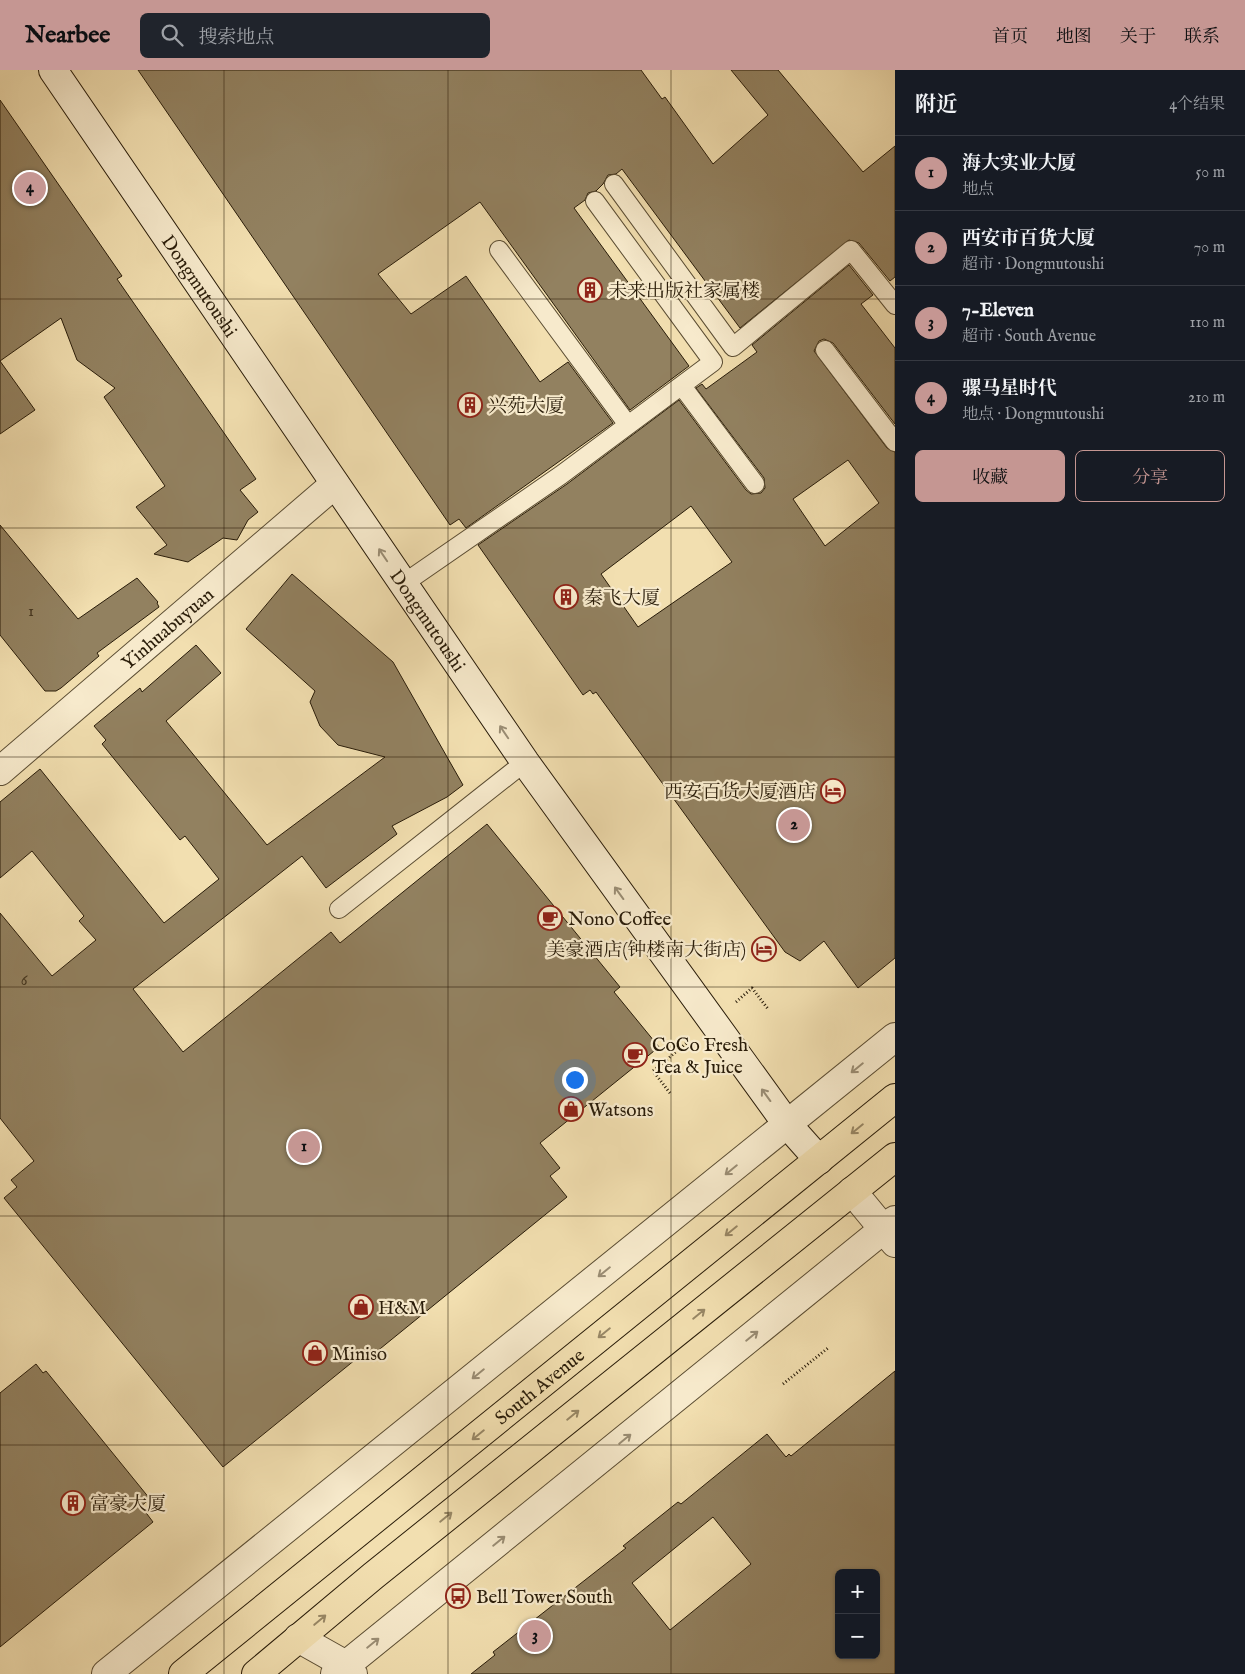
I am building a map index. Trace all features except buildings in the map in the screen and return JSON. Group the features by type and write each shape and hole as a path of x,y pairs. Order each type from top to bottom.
{"main road":[{"name":"South Avenue","path":"182,1674 895,1098"},
{"path":"256,1674 298,1638 895,1157"}],"street":[{"name":"Dongmutoushi","path":"53,70 525,762 787,1124 819,1160"},
{"name":"Yinhuabuyuan","path":"0,771 335,484"},
{"path":"106,1674 895,1037"},
{"path":"298,1638 345,1671 891,1231 852,1191"}],"lane":[{"path":"614,184 733,347 851,250 895,305"},
{"path":"403,584 561,475 713,362 595,202"},
{"path":"499,250 628,425"},
{"path":"825,350 895,442"},
{"path":"682,386 755,484"},
{"path":"339,909 525,762"}],"path":[{"path":"783,1384 828,1348"}],"place":[{"name":"骡马星时代","path":"30,188"},
{"name":"未来出版社家属楼","path":"590,290"},
{"name":"兴苑大厦","path":"470,405"},
{"name":"秦飞大厦","path":"566,597"},
{"name":"西安百货大厦酒店","path":"833,791"},
{"name":"西安市百货大厦","path":"794,825"},
{"name":"Nono Coffee","path":"550,918"},
{"name":"美豪酒店(钟楼南大街店)","path":"764,949"},
{"name":"CoCo Fresh Tea & Juice","path":"635,1055"},
{"name":"Watsons","path":"571,1109"},
{"name":"海大实业大厦","path":"304,1147"},
{"name":"H&M","path":"361,1307"},
{"name":"Miniso","path":"315,1353"},
{"name":"富豪大厦","path":"73,1503"},
{"name":"Bell Tower South","path":"458,1596"},
{"name":"7-Eleven","path":"535,1636"}]}
